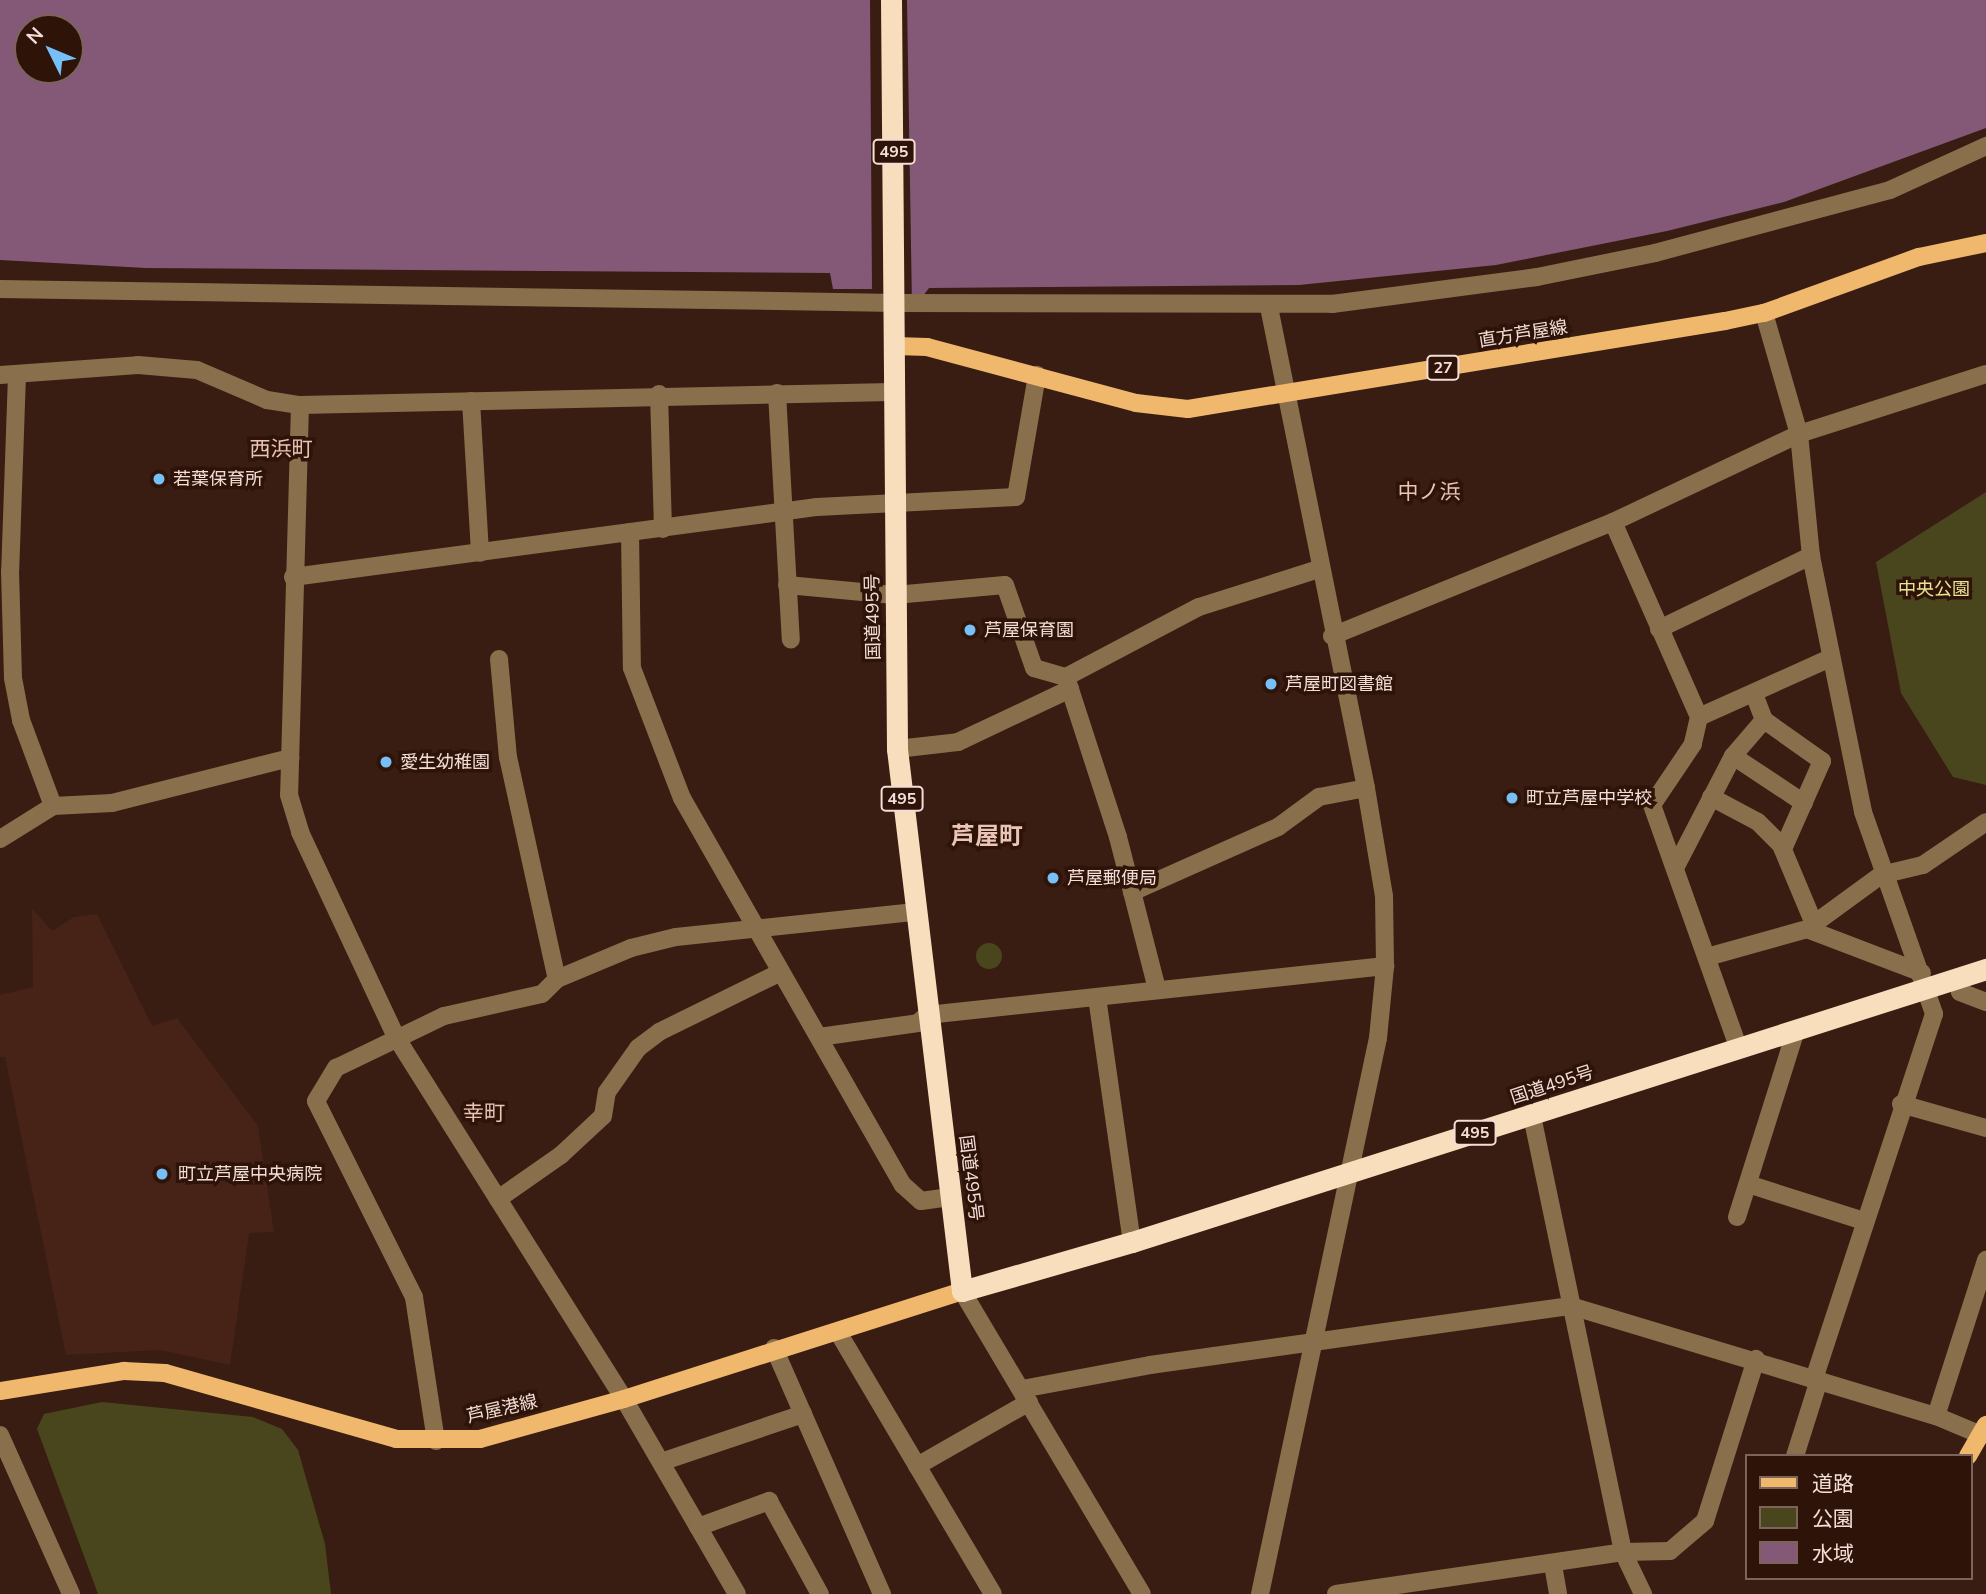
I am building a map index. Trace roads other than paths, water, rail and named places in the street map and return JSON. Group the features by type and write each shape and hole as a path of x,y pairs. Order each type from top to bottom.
{"highway":[{"name":"国道495号","path":"891,0 897,303 892,392 897,749 913,912 962,1291 1132,1242 1349,1171 1532,1116 1796,1030 1925,980 1956,978 1986,969"}],"main road":[{"name":"直方芦屋線","path":"896,346 927,347 1136,403 1188,409 1284,397 1764,313 1919,257 1986,243"},
{"name":"芦屋港線","path":"0,1391 124,1371 164,1374 196,1378 352,1428 436,1441 480,1439 624,1399 774,1348 838,1332 962,1291"},
{"path":"1969,1454 1983,1430"}],"street":[{"path":"0,289 897,303 1269,305 1414,294 1655,253 1890,190 1985,150"},
{"path":"1260,1594 1378,1038 1385,966 1384,895 1366,788 1284,397 1269,305"},
{"path":"1764,313 1799,434 1811,556 1830,658 1881,875 1925,980 1934,1014 1901,1104 1864,1221 1796,1454"},
{"path":"53,806 21,720 13,678 9,375 138,365 197,370 267,400 300,405 659,394 892,392"},
{"path":"1332,636 1613,522 1799,434 1986,374"},
{"path":"293,577 781,512 893,500 1016,497 1037,375"},
{"path":"777,393 781,512 791,640"},
{"path":"659,394 663,528"},
{"path":"471,401 480,553"},
{"path":"300,405 293,577 289,795 300,832 396,1037 624,1399 737,1594"},
{"path":"1613,522 1699,717 1693,744 1653,805 1739,1048"},
{"path":"630,532 632,668 682,798 752,927 912,1197 950,1197"},
{"path":"1659,629 1811,556"},
{"path":"897,749 958,742 1068,683 1199,607 1319,569"},
{"path":"787,585 895,595 1005,585 1034,668 1068,683 1132,892 1157,989"},
{"path":"1699,717 1830,658"},
{"path":"499,659 508,757 557,979"},
{"path":"1754,694 1764,720 1822,761 1783,849"},
{"path":"1675,868 1733,756 1764,720"},
{"path":"1733,756 1804,803"},
{"path":"0,839 53,806 112,803 290,758"},
{"path":"1132,892 1278,827 1319,797 1366,788"},
{"path":"1711,797 1758,822 1783,849 1811,927 1925,980"},
{"path":"1707,957 1811,927 1881,875 1923,865 1986,822"},
{"path":"436,1441 414,1297 316,1101 336,1068 444,1016 542,994 557,979 631,948 752,927 913,912"},
{"path":"819,1037 918,1023 928,1015 1385,966"},
{"path":"498,1199 561,1155 603,1116 607,1092 638,1048 659,1032 779,973"},
{"path":"1956,978 1960,992 1986,1002"},
{"path":"1097,997 1132,1242"},
{"path":"1737,1217 1796,1030"},
{"path":"1901,1104 1986,1128"},
{"path":"1532,1116 1623,1552 1643,1594"},
{"path":"1748,1184 1864,1221"},
{"path":"1936,1416 1986,1260"},
{"path":"962,1291 1142,1594"},
{"path":"918,1466 1026,1396 1313,1343 1571,1306 1756,1359 1983,1430"},
{"path":"838,1332 993,1594"},
{"path":"774,1348 882,1594"},
{"path":"1336,1594 1395,1590 1623,1552 1670,1551 1705,1521 1756,1359"},
{"path":"661,1462 803,1415"},
{"path":"0,1435 71,1594"},
{"path":"698,1527 769,1501 820,1594"},
{"path":"1553,1565 1558,1594"}],"water":[{"path":"0,0 1986,0 1986,128 1784,202 1667,231 1496,265 1299,285 929,288 914,308 885,289 833,289 830,273 146,268 0,260"}],"place":[{"name":"若葉保育所","path":"159,479"},
{"name":"芦屋保育園","path":"970,630"},
{"name":"芦屋町図書館","path":"1271,684"},
{"name":"愛生幼稚園","path":"386,762"},
{"name":"町立芦屋中学校","path":"1512,798"},
{"name":"芦屋郵便局","path":"1053,878"},
{"name":"町立芦屋中央病院","path":"162,1174"}],"district":[{"name":"西浜町","path":"281,449"},
{"name":"中ノ浜","path":"1429,492"},
{"name":"芦屋町","path":"987,837"},
{"name":"幸町","path":"484,1113"}],"park label":[{"name":"中央公園","path":"1934,589"}]}
